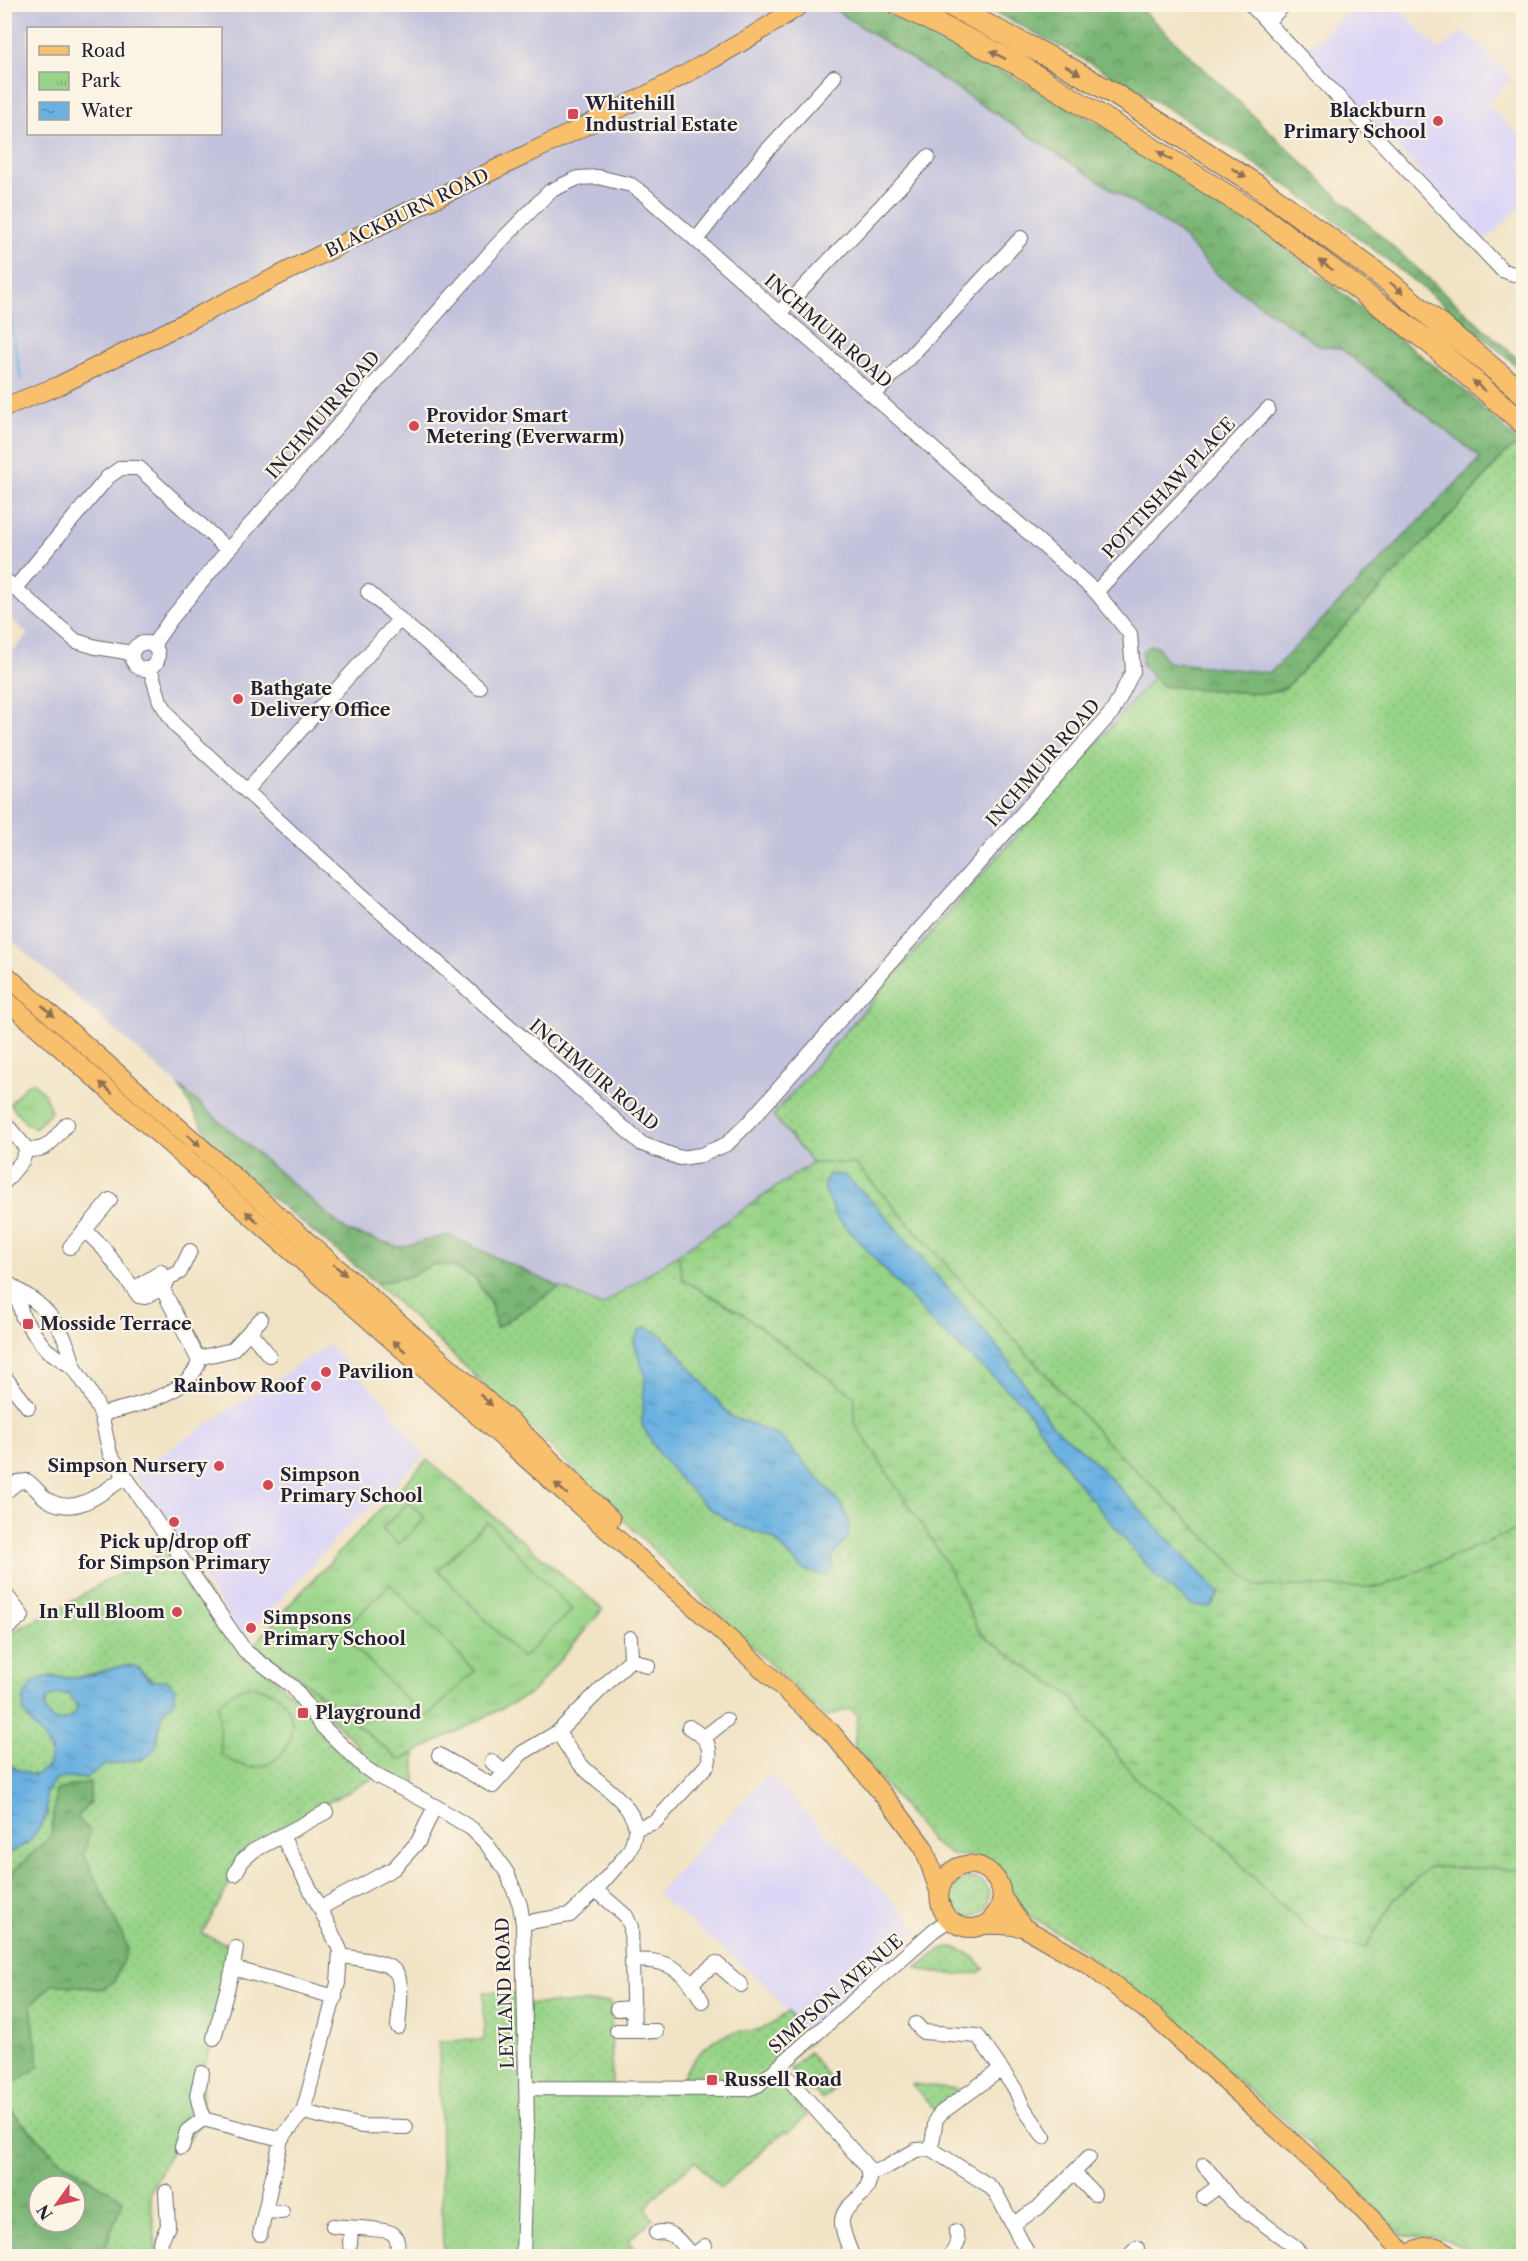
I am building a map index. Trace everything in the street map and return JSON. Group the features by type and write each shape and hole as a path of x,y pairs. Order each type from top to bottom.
{"highway":[{"path":"898,4 1019,65 1264,219 1430,343 1524,424"},
{"path":"947,4 1068,68 1194,144 1258,186 1389,282 1524,394"}],"main road":[{"name":"BLACKBURN ROAD","path":"4,407 58,386 571,132 713,60 802,4"},
{"path":"4,973 517,1427 587,1494 699,1611"},
{"path":"4,998 699,1611 830,1731 924,1848 939,1892"},
{"path":"924,1848 956,1868"},
{"path":"977,1865 996,1876 1001,1886 1002,1897 1000,1908 994,1918 973,1928 960,1926 949,1920 939,1902 939,1892 942,1882 956,1868 977,1865"},
{"path":"1002,1897 1023,1927 1089,1965 1156,2018 1341,2187 1407,2256 1430,2246 1439,2248 1450,2256"},
{"path":"985,1924 1023,1927"}],"street":[{"path":"1250,4 1502,270 1513,274 1524,272"},
{"path":"1267,22 1285,4"},
{"path":"696,240 763,155 834,77"},
{"path":"780,312 928,157"},
{"name":"INCHMUIR ROAD","path":"598,177 632,185 780,312 1096,592 1130,634 1133,671 1113,711 751,1120 727,1144 701,1155 680,1158 642,1144 246,791 176,726 160,701 150,668 157,663 159,655 153,645 171,619 228,550 498,244 550,191 578,178 598,177"},
{"path":"874,395 1021,238"},
{"name":"POTTISHAW PLACE","path":"1096,592 1268,409"},
{"path":"132,653 76,641 10,584 108,477 121,468 140,468 228,550"},
{"path":"368,592 478,688"},
{"path":"246,791 400,619"},
{"path":"150,668 138,667 133,661 132,653 140,643 153,645"},
{"path":"4,1122 27,1149 38,1151 44,1149 67,1124"},
{"path":"4,1183 22,1161 27,1149"},
{"path":"70,1247 110,1200"},
{"path":"85,1230 104,1249 134,1289 143,1297 185,1272 190,1251"},
{"path":"101,1414 153,1399 178,1386 193,1374 198,1364 198,1358 164,1284"},
{"name":"LEYLAND ROAD","path":"10,1285 23,1318 41,1343 47,1350 74,1368"},
{"name":"LEYLAND ROAD","path":"10,1285 34,1300 56,1323 67,1343 74,1368 101,1414 108,1451 245,1651 293,1687 323,1726 364,1767 472,1829 498,1859 514,1889 524,1923 527,2088 524,2256"},
{"path":"198,1358 232,1350 261,1319"},
{"path":"250,1332 269,1354"},
{"path":"4,1376 28,1407"},
{"path":"4,1493 18,1482 27,1481 47,1499 57,1504 79,1505 125,1477"},
{"path":"4,1631 22,1616 8,1597 24,1592"},
{"path":"439,1755 493,1786 522,1752 558,1732 631,1659 630,1638"},
{"path":"631,1659 648,1666"},
{"path":"705,1737 726,1720"},
{"path":"636,1828 655,1822 708,1764 709,1747 705,1737 689,1727"},
{"path":"524,1923 570,1915 596,1890 628,1853 636,1828 625,1805 583,1767 568,1750 558,1732"},
{"path":"492,1762 504,1772"},
{"path":"320,1908 394,1868 418,1842 435,1806"},
{"path":"235,1874 242,1861 253,1851 326,1812"},
{"path":"260,2234 281,2139 303,2112 335,1997 341,1956 320,1908 282,1836"},
{"path":"596,1890 626,1916 632,1927 634,2031"},
{"name":"SIMPSON AVENUE","path":"527,2088 747,2089 758,2085 934,1930 949,1920"},
{"path":"214,2038 233,1968 236,1948"},
{"path":"341,1956 362,1959 396,1971 400,1995 398,2027"},
{"path":"634,1960 649,1959 663,1963 677,1971 692,1982 702,2001"},
{"path":"692,1982 716,1963 741,1985"},
{"path":"233,1968 335,1997"},
{"path":"617,2009 634,2008"},
{"path":"916,2024 923,2032 978,2036 1000,2070 1016,2089 1023,2107 1044,2137"},
{"path":"617,2031 656,2031"},
{"path":"779,2068 868,2168 870,2174 866,2190 842,2218 852,2256"},
{"path":"931,2149 936,2119 941,2113 1000,2070"},
{"path":"202,2073 197,2095 203,2120"},
{"path":"303,2112 362,2126 397,2123"},
{"path":"182,2147 187,2131 203,2120 281,2139"},
{"path":"870,2174 892,2165 916,2150 931,2149 988,2185 996,2193 1029,2256"},
{"path":"1012,2224 1038,2208 1075,2174 1089,2157"},
{"path":"1204,2165 1231,2200 1290,2243 1303,2256"},
{"path":"1075,2174 1094,2194"},
{"path":"1204,2197 1219,2186"},
{"path":"165,2256 160,2243 168,2226 166,2192"},
{"path":"265,2211 282,2212"},
{"path":"333,2226 384,2230 393,2233 397,2240 398,2256"},
{"path":"351,2229 351,2244"},
{"path":"951,2256 958,2242 956,2232"},
{"path":"656,2233 672,2234 692,2256 705,2246"}],"shaded area":[{"name":"Whitehill Industrial Estate","path":"5,5 821,5 837,11 1178,232 1220,277 1320,346 1340,347 1481,458 1270,673 1167,662 773,1115 812,1163 601,1306 448,1235 400,1247 347,1231 5,935 5,661 28,634 5,613"},
{"name":"Blackburn Primary School","path":"1355,5 1397,5 1439,51 1461,32 1478,42 1512,78 1487,104 1523,139 1523,205 1485,241 1304,51"},
{"name":"Simpson Primary School","path":"328,1345 382,1399 424,1455 381,1498 348,1526 244,1639 134,1473"},
{"path":"768,1774 919,1928 810,2041 769,1988 657,1894"}],"green space":[{"path":"821,5 873,5 1017,79 1128,140 1253,223 1461,387 1520,443 1505,453 1469,496 1285,688 1265,694 1162,686 1142,665 1142,651 1151,645 1158,647 1167,662 1270,673 1481,458 1340,348 1320,346 1220,277 1178,232 837,11"},
{"path":"980,5 1137,5 1352,210 1519,360 1523,358 1523,371 1398,268 1267,172 1126,84"},
{"path":"1520,443 1523,447 1523,1527 1381,1587 1256,1586 1106,1441 855,1164 812,1163 773,1115 1154,677 1163,686 1265,694 1285,688 1469,496 1505,453"},
{"path":"33,1082 44,1094 51,1111 35,1129 26,1123 10,1104 25,1086"},
{"path":"179,1086 347,1231 400,1247 448,1235 560,1287 496,1328 491,1304 476,1279 453,1266 431,1265 408,1277 376,1283 218,1154"},
{"path":"812,1163 855,1164 1106,1441 1256,1586 1381,1587 1523,1527 1523,1869 1429,1867 1393,1901 1366,1947 1325,1941 1275,1901 1214,1835 1138,1781 1070,1695 1026,1667 980,1633 944,1559 854,1422 855,1397 741,1313 683,1280 678,1254"},
{"path":"678,1254 684,1280 741,1313 855,1397 944,1559 980,1633 1026,1667 1070,1695 1138,1781 1214,1835 1275,1901 1325,1941 1366,1947 1393,1901 1429,1867 1523,1869 1523,2256 1471,2256 1457,2244 1440,2238 1403,2236 1288,2123 1070,1940 1024,1912 994,1864 976,1856 951,1855 933,1843 854,1747 858,1715 849,1709 825,1717 548,1444 376,1283 408,1277 431,1265 453,1266 475,1279 491,1304 496,1327 560,1287 601,1306"},
{"path":"427,1460 603,1609 532,1693 400,1760 298,1676 253,1646"},
{"path":"409,1502 425,1518 398,1545 382,1529"},
{"path":"487,1522 572,1610 522,1658 438,1570"},
{"path":"173,1547 259,1664 377,1776 323,1805 326,1812 242,1861 202,1934 236,1948 214,2038 202,2073 203,2119 182,2147 174,2146 150,2193 157,2256 97,2256 105,2248 123,2200 87,2177 87,2174 82,2174 57,2158 5,2104 5,2074 14,2083 39,2066 30,2005 53,1984 101,1989 128,1948 83,1854 89,1830 77,1818 90,1802 56,1791 51,1836 5,1879 5,1856 29,1842 47,1816 46,1793 54,1781 62,1778 86,1778 105,1765 142,1759 156,1746 162,1713 175,1699 137,1667 126,1665 75,1678 50,1676 26,1716 49,1747 51,1754 47,1767 35,1775 24,1774 5,1760 5,1635 55,1611 102,1583"},
{"path":"390,1584 475,1671 425,1719 341,1632"},
{"path":"298,1676 400,1760 415,1753 415,1786 389,1775 371,1762 348,1735 316,1705"},
{"path":"250,1686 274,1694 287,1707 292,1725 288,1742 278,1757 263,1766 244,1766 221,1754 218,1705 232,1693"},
{"path":"57,1694 68,1694 78,1706 71,1717 61,1721 52,1720 45,1710 47,1698"},
{"path":"90,1782 90,1802 77,1818 90,1830 84,1854 128,1948 114,1982 101,1989 53,1984 31,2005 39,2066 14,2083 4,2074 5,1879 51,1836 56,1790"},
{"path":"970,1878 984,1883 989,1897 984,1911 970,1916 956,1911 951,1897 956,1883"},
{"path":"953,1947 968,1953 985,1968 978,1973 955,1974 916,1968 941,1950"},
{"path":"484,1992 525,1993 526,2004 611,2002 612,2087 678,2088 692,2062 714,2041 736,2032 764,2028 788,2011 810,2041 780,2068 801,2093 796,2102 807,2116 788,2133 785,2131 720,2188 695,2161 653,2198 646,2210 653,2219 628,2241 637,2251 635,2256 443,2256 439,2041 484,2040"},
{"path":"809,2052 836,2087 822,2099 814,2091 809,2091 790,2068"},
{"path":"912,2084 959,2089 968,2093 939,2115"},
{"path":"4,2104 57,2158 82,2174 27,2174 27,2234 87,2234 87,2177 123,2200 105,2248 97,2256 5,2256"}],"water":[{"path":"829,1175 844,1175 874,1203 978,1323 1009,1362 1053,1426 1083,1451 1114,1482 1219,1593 1211,1607 1191,1605 1155,1575 1077,1482 1023,1404 935,1325 837,1217 825,1191 824,1182"},
{"path":"647,1327 660,1334 675,1349 731,1417 782,1438 838,1500 849,1520 848,1537 832,1556 833,1569 825,1576 802,1569 773,1538 736,1525 707,1507 683,1483 657,1451 642,1425 645,1375 634,1342 639,1331"},
{"path":"126,1665 137,1667 151,1681 167,1680 175,1689 175,1699 162,1713 156,1746 152,1753 142,1759 105,1765 86,1778 62,1778 54,1781 46,1793 47,1816 29,1842 5,1856 5,1760 13,1768 34,1776 48,1767 51,1754 46,1741 25,1714 24,1698 29,1688 34,1682 44,1677 76,1678","holes":["57,1694 68,1694 78,1706 76,1710 68,1719 52,1720 45,1710 47,1699"]},
{"path":"4,2240 22,2252 21,2256 5,2256"}],"waterway":[{"path":"4,286 21,379"}],"place":[{"name":"Whitehill Industrial Estate","path":"573,114"},
{"name":"Blackburn Primary School","path":"1438,121"},
{"name":"Providor Smart Metering (Everwarm)","path":"414,426"},
{"name":"Bathgate Delivery Office","path":"238,699"},
{"name":"Mosside Terrace","path":"28,1324"},
{"name":"Pavilion","path":"326,1372"},
{"name":"Rainbow Roof","path":"316,1386"},
{"name":"Simpson Nursery","path":"219,1466"},
{"name":"Simpson Primary School","path":"268,1485"},
{"name":"Pick up/drop off for Simpson Primary","path":"174,1522"},
{"name":"In Full Bloom","path":"177,1612"},
{"name":"Simpsons Primary School","path":"251,1628"},
{"name":"Playground","path":"303,1713"},
{"name":"Russell Road","path":"712,2080"}]}
